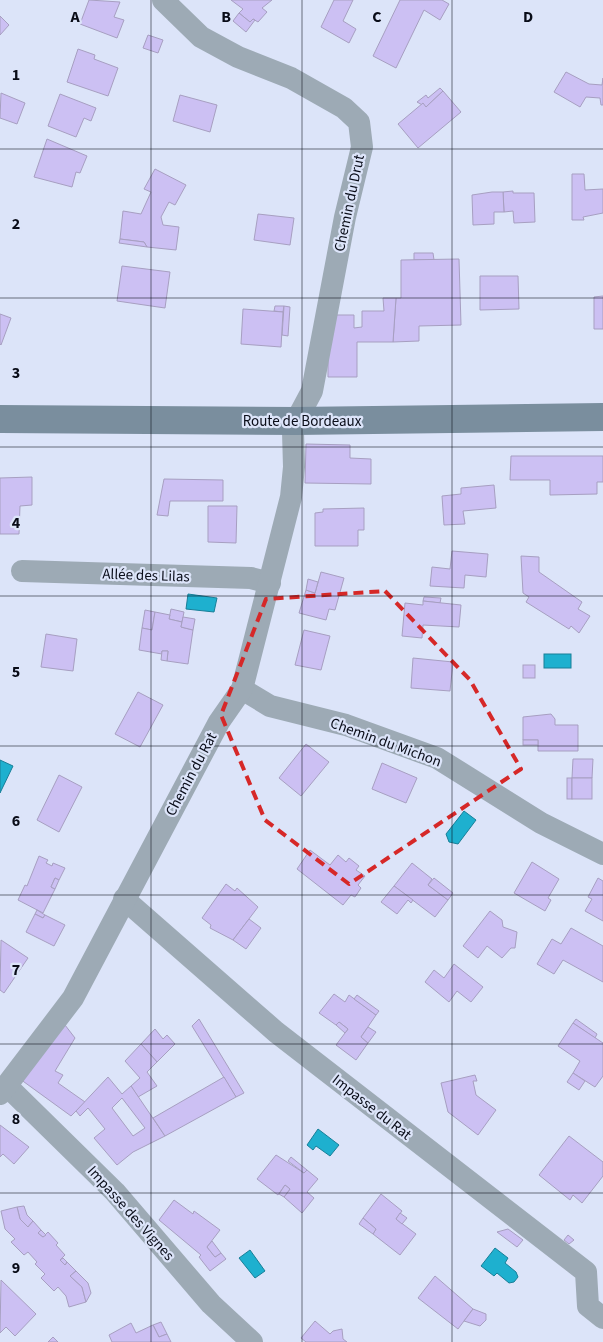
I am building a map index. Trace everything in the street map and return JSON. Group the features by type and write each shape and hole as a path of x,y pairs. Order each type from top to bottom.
{"main road":[{"name":"Route de Bordeaux","path":"0,419 296,421 603,417"}],"street":[{"name":"Chemin du Drut","path":"163,0 201,37 238,57 291,78 344,108 359,122 362,147 345,217 312,391 296,421"},
{"name":"Chemin du Rat","path":"4,1090 73,998 219,722 242,689 291,497 294,467 293,432 296,421"},
{"name":"Allée des Lilas","path":"22,571 252,578 270,583"},
{"name":"Chemin du Michon","path":"242,689 270,706 346,725 437,758 541,823 603,854"},
{"name":"Impasse du Rat","path":"124,899 276,1032 586,1272 588,1306 603,1318"},
{"name":"Impasse des Vignes","path":"4,1090 115,1192 211,1304 252,1342"}],"highlighted area":[{"path":"385,591 470,680 521,769 349,884 265,820 221,715 266,599"}],"water":[{"path":"188,594 217,598 214,612 186,609"},
{"path":"544,654 571,654 571,668 544,668"},
{"path":"0,760 13,766 0,793"},
{"path":"464,811 476,820 458,844 449,842 446,834"},
{"path":"318,1129 339,1145 330,1156 316,1146 313,1150 307,1145"},
{"path":"495,1248 508,1258 505,1263 516,1272 518,1277 514,1282 509,1283 497,1273 494,1276 481,1266"},
{"path":"250,1250 265,1271 255,1278 239,1258"}],"building":[{"path":"89,0 120,2 114,17 124,20 117,38 80,24"},
{"path":"231,0 272,0 262,8 267,12 258,22 253,19 250,22 239,13 243,9"},
{"path":"334,0 353,0 343,21 356,29 349,43 321,27"},
{"path":"400,0 442,0 449,4 440,20 424,10 396,68 373,56"},
{"path":"239,13 250,22 253,19 255,20 246,32 233,21"},
{"path":"0,16 9,25 0,35"},
{"path":"148,35 163,40 158,53 143,48"},
{"path":"78,49 95,55 94,59 118,68 108,96 67,82"},
{"path":"566,72 589,84 602,85 603,78 603,105 601,105 600,98 586,97 580,107 554,92"},
{"path":"440,88 443,91 426,107 417,102 426,95 428,98"},
{"path":"443,91 461,112 418,148 398,124 423,103 426,107"},
{"path":"1,93 25,103 17,124 0,118"},
{"path":"60,94 96,108 91,121 84,118 76,137 48,126"},
{"path":"180,95 217,105 210,132 173,121"},
{"path":"47,139 87,156 80,173 76,172 72,187 34,177"},
{"path":"155,169 186,185 175,205 169,202 161,217 163,225 179,227 176,250 147,247 144,242 120,239 123,211 141,214 151,192 144,189"},
{"path":"572,174 584,174 585,190 603,189 603,213 583,217 584,220 572,220"},
{"path":"513,191 513,193 534,193 535,222 514,223 513,211 504,212 503,192"},
{"path":"503,192 504,212 494,212 494,224 473,225 472,195"},
{"path":"258,214 294,218 290,245 254,240"},
{"path":"120,239 144,242 147,247 119,243"},
{"path":"414,253 433,253 434,260 414,260"},
{"path":"459,259 461,325 419,326 419,341 393,342 396,298 401,298 401,260"},
{"path":"122,266 170,272 165,308 117,301"},
{"path":"480,276 518,276 519,309 480,310"},
{"path":"603,296 603,329 594,329 594,297"},
{"path":"383,298 396,298 393,342 357,342 357,377 328,377 328,328 334,315 354,315 354,328 362,327 362,311 384,311"},
{"path":"275,306 284,306 283,312 274,311"},
{"path":"284,306 290,307 288,336 282,335"},
{"path":"243,309 283,312 281,347 241,344"},
{"path":"0,314 11,318 1,345 0,344"},
{"path":"306,444 350,445 350,458 371,459 371,484 305,483"},
{"path":"511,456 603,456 603,482 597,482 597,494 550,495 550,480 510,480"},
{"path":"32,477 32,505 20,506 19,534 0,534 0,478"},
{"path":"164,479 223,480 223,501 170,501 168,516 157,515"},
{"path":"494,485 496,508 463,511 465,524 444,525 442,496 461,494 461,488"},
{"path":"208,506 237,506 236,543 208,542"},
{"path":"364,508 364,530 358,530 358,546 315,546 315,513 323,512 323,509"},
{"path":"452,551 488,554 486,577 465,575 464,588 430,586 432,567 450,569"},
{"path":"521,556 539,557 539,572 582,602 578,609 590,616 579,633 571,626 569,629 526,602 529,597 523,593"},
{"path":"321,572 344,578 335,610 329,609 326,620 299,613 306,590 315,593"},
{"path":"308,579 318,582 315,593 306,590"},
{"path":"424,597 441,598 440,603 423,601"},
{"path":"423,601 461,605 459,627 423,625 422,638 402,636 405,603 423,605"},
{"path":"171,609 184,612 182,622 169,619"},
{"path":"145,610 155,612 152,630 142,628"},
{"path":"155,612 170,615 169,619 182,622 181,627 193,630 188,664 167,661 168,651 162,651 162,654 139,650 142,628 152,630"},
{"path":"183,617 195,619 193,630 181,627"},
{"path":"304,630 330,636 321,670 295,665"},
{"path":"46,634 77,639 73,671 41,667"},
{"path":"162,651 168,651 167,661 161,660"},
{"path":"413,658 453,662 450,691 411,688"},
{"path":"523,665 535,665 535,678 523,678"},
{"path":"138,692 163,705 140,747 115,734"},
{"path":"551,714 555,719 555,725 578,725 578,751 538,751 538,740 523,740 523,717"},
{"path":"523,740 538,740 538,745 523,745"},
{"path":"306,744 329,762 301,796 279,778"},
{"path":"573,759 593,759 592,778 572,778"},
{"path":"382,763 417,778 406,803 372,789"},
{"path":"59,775 82,787 59,832 37,820"},
{"path":"567,778 572,778 572,799 567,799"},
{"path":"572,778 592,778 592,799 572,799"},
{"path":"310,850 330,865 338,855 346,862 349,858 359,866 356,870 365,876 358,885 361,888 355,897 351,895 343,905 297,869"},
{"path":"39,856 48,860 46,863 52,866 53,863 65,868 59,880 55,878 51,887 55,889 43,913 18,900 25,885 27,886"},
{"path":"532,862 559,879 548,898 551,900 545,911 514,893"},
{"path":"412,863 432,879 428,885 448,900 435,917 394,886"},
{"path":"55,878 59,880 55,889 51,887"},
{"path":"434,878 453,893 448,900 428,885"},
{"path":"598,878 603,881 603,921 585,911 592,899 588,897"},
{"path":"226,884 235,891 237,888 258,907 233,940 210,928 211,925 202,918"},
{"path":"394,886 413,900 411,903 408,900 397,914 381,902"},
{"path":"37,910 45,915 43,918 35,914"},
{"path":"490,911 502,920 503,927 517,932 515,948 511,948 502,958 487,946 478,958 463,946"},
{"path":"35,914 43,918 45,915 65,925 54,946 26,932"},
{"path":"249,919 261,928 246,949 233,940"},
{"path":"571,928 603,946 603,982 563,960 554,974 537,964 552,939 561,944"},
{"path":"1,940 28,958 4,993 0,990"},
{"path":"454,964 483,987 471,1002 457,991 449,1002 425,982 434,970 444,978"},
{"path":"334,994 345,1002 349,995 376,1015 361,1037 368,1043 356,1060 336,1045 348,1029 339,1022 336,1025 319,1013"},
{"path":"357,995 379,1011 376,1015 354,999"},
{"path":"199,1019 244,1093 236,1097 192,1026"},
{"path":"576,1019 597,1034 595,1038 573,1023"},
{"path":"339,1022 348,1029 345,1033 336,1025"},
{"path":"573,1023 603,1043 603,1076 595,1087 573,1073 580,1061 558,1046"},
{"path":"65,1025 75,1038 55,1071 63,1075 58,1083 85,1102 71,1116 20,1079"},
{"path":"368,1027 376,1032 368,1043 361,1037"},
{"path":"155,1029 163,1039 167,1035 175,1044 157,1062 141,1044"},
{"path":"141,1044 157,1062 147,1072 157,1086 138,1097 131,1086 140,1078 125,1061"},
{"path":"573,1073 585,1081 579,1090 567,1082"},
{"path":"475,1075 477,1081 473,1081 476,1095 496,1110 478,1135 448,1112 441,1083"},
{"path":"108,1077 122,1094 131,1086 165,1136 133,1152 117,1165 94,1138 105,1129 88,1108 80,1116 76,1111","holes":["122,1098 145,1128 133,1136 112,1108"]},
{"path":"224,1077 236,1097 165,1136 153,1118"},
{"path":"0,1125 29,1147 14,1164 3,1154 0,1157"},
{"path":"569,1136 603,1162 603,1176 582,1203 573,1195 570,1200 539,1175"},
{"path":"276,1155 304,1173 307,1170 318,1179 307,1192 314,1198 302,1213 284,1197 290,1189 285,1185 278,1195 257,1179"},
{"path":"291,1157 307,1170 304,1173 288,1161"},
{"path":"285,1185 290,1189 284,1197 279,1194"},
{"path":"381,1194 402,1211 396,1219 416,1234 400,1255 373,1234 376,1229 363,1218"},
{"path":"174,1200 193,1214 194,1211 220,1230 207,1247 215,1257 221,1253 226,1259 210,1271 199,1257 201,1255 159,1220"},
{"path":"24,1206 27,1215 33,1221 28,1227 20,1219 17,1207"},
{"path":"17,1207 20,1219 28,1227 33,1221 41,1230 38,1233 43,1237 48,1232 58,1243 56,1245 65,1255 60,1260 65,1265 67,1262 76,1271 70,1276 82,1287 86,1302 69,1307 66,1296 58,1287 54,1291 41,1278 45,1274 35,1264 37,1262 28,1252 24,1255 11,1242 15,1239 5,1229 1,1211"},
{"path":"400,1213 407,1218 402,1224 396,1219"},
{"path":"363,1218 376,1229 373,1234 359,1224"},
{"path":"508,1229 523,1240 517,1247 497,1232"},
{"path":"41,1230 46,1235 43,1237 38,1233"},
{"path":"568,1235 574,1240 569,1244 564,1240"},
{"path":"212,1241 221,1253 215,1257 207,1247"},
{"path":"63,1258 67,1262 65,1265 60,1260"},
{"path":"76,1271 88,1283 91,1293 86,1302 82,1287 70,1276"},
{"path":"435,1276 473,1309 458,1329 418,1298"},
{"path":"1,1280 36,1314 15,1336 6,1327 0,1333"},
{"path":"473,1309 486,1314 486,1320 480,1326 464,1321"},
{"path":"315,1321 330,1334 333,1331 342,1329 343,1339 347,1342 306,1342 301,1338"},
{"path":"161,1322 167,1334 159,1337 153,1325"},
{"path":"131,1323 136,1333 153,1325 159,1337 167,1334 171,1342 112,1342 109,1335"},
{"path":"53,1337 58,1342 48,1342"}]}
